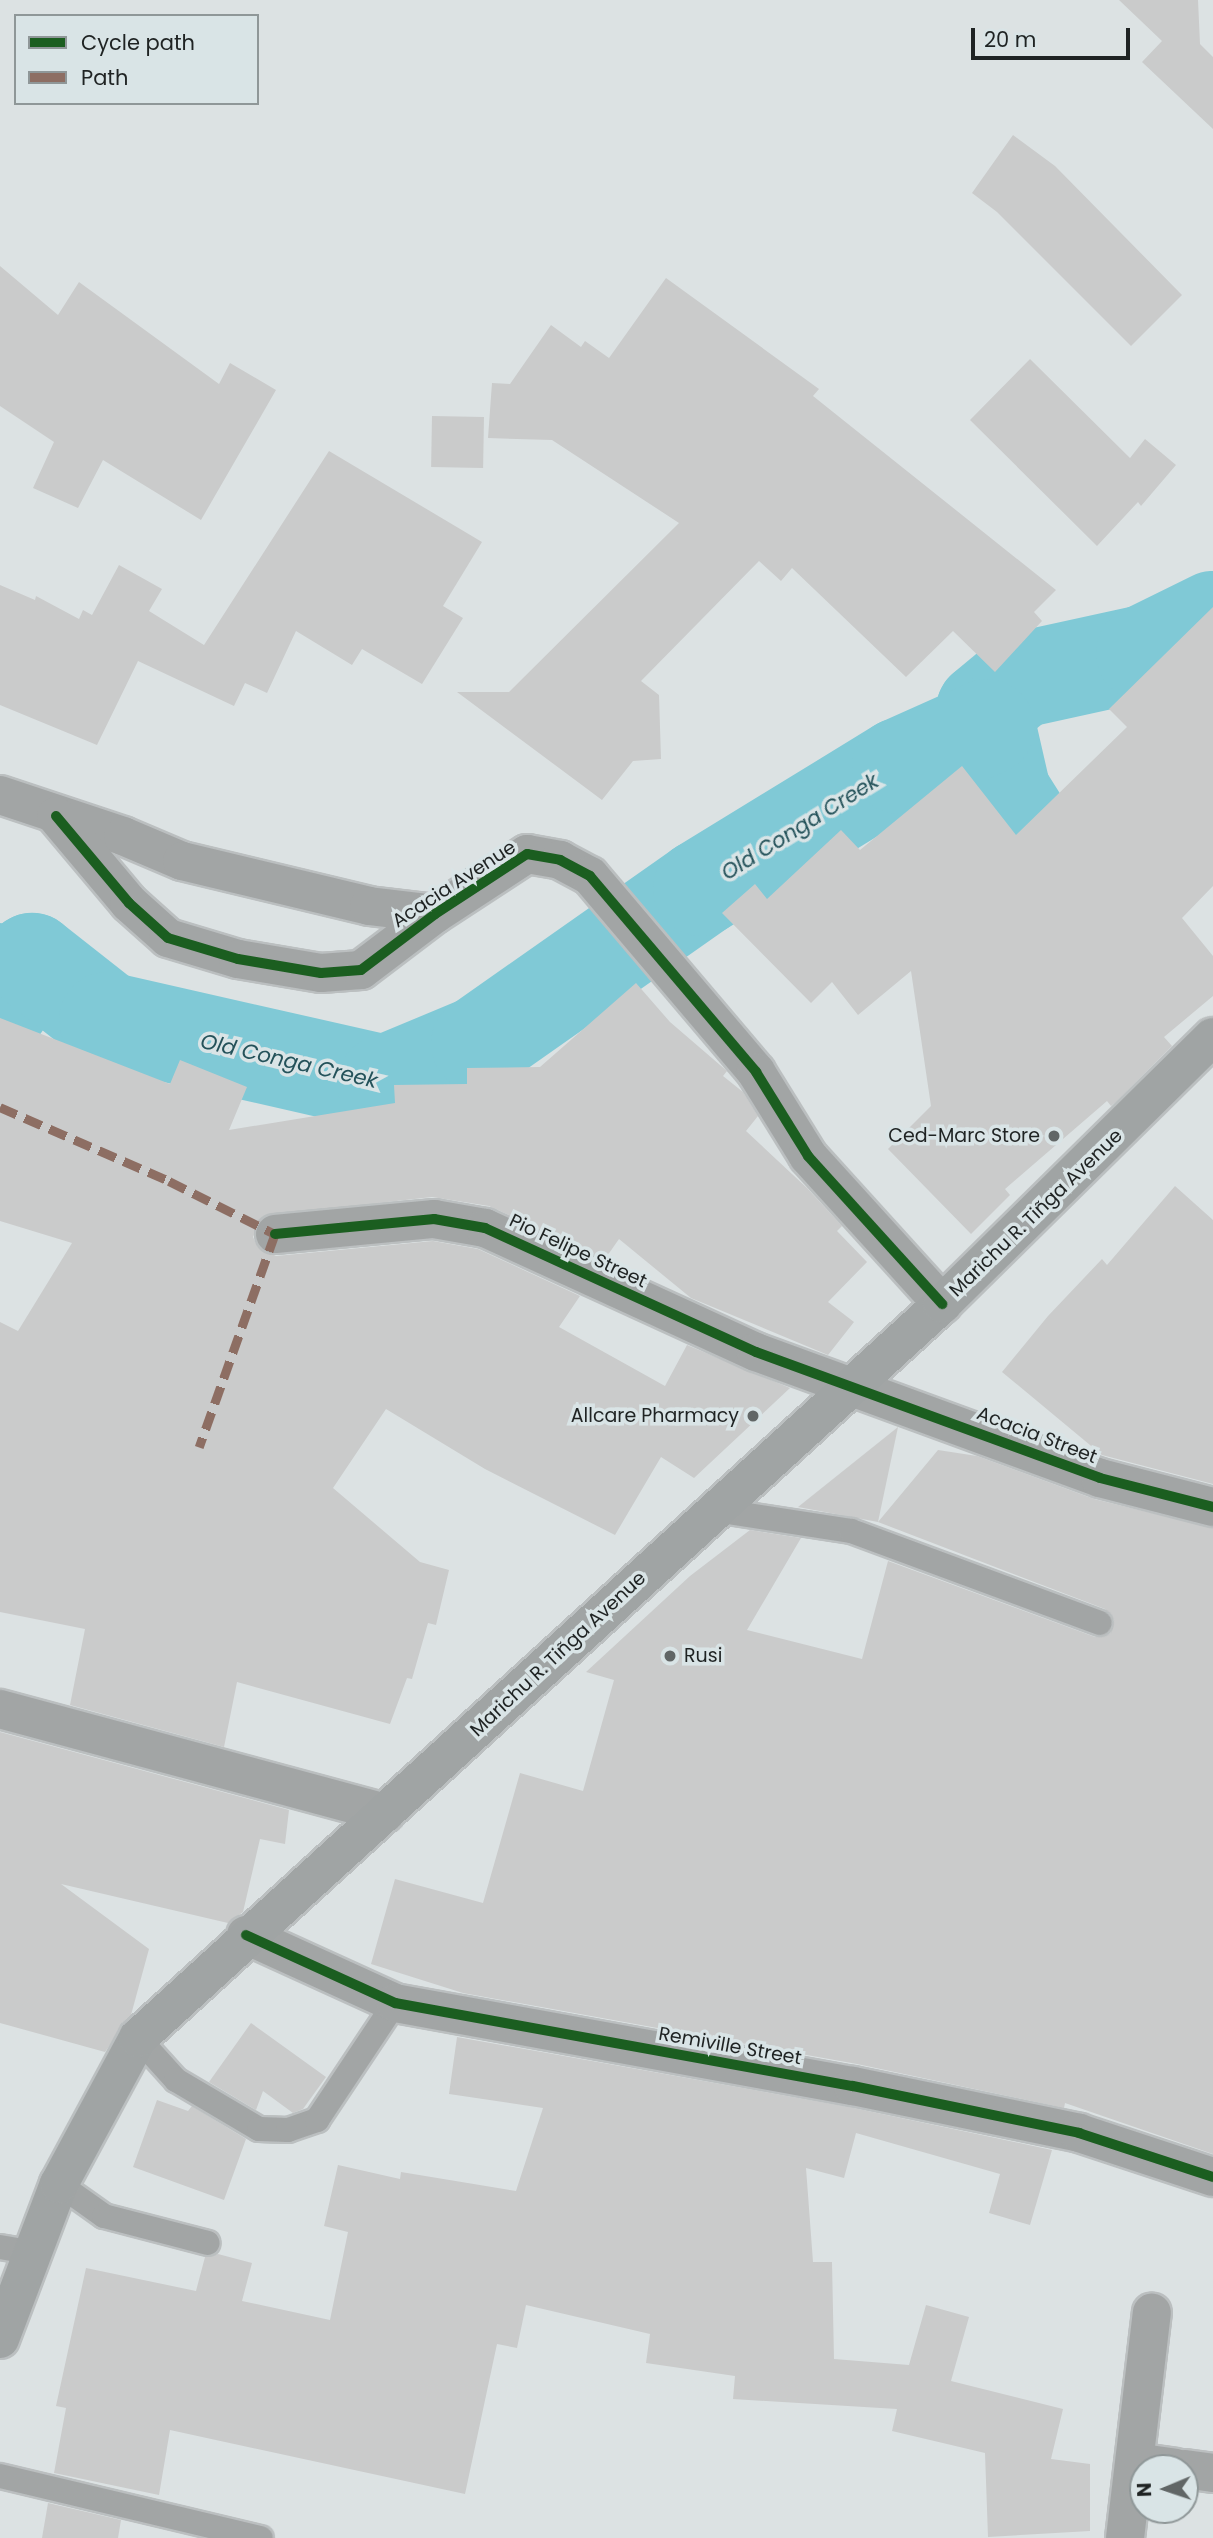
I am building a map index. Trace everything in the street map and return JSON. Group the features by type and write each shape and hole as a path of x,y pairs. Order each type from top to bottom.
{"main road":[{"name":"Marichu R. Tiñga Avenue","path":"0,2339 17,2250 59,2184 138,2038 942,1304 1213,1037"}],"street":[{"name":"Acacia Avenue","path":"0,795 56,816 123,836 182,861 369,906 435,914"},
{"name":"Acacia Avenue","path":"56,816 129,903 168,938 238,959 321,973 361,970 435,914 527,855 559,860 590,876 756,1072 808,1156 942,1304"},
{"name":"Pio Felipe Street","path":"275,1234 434,1219 485,1228 756,1352 852,1384"},
{"name":"Acacia Street","path":"852,1384 1100,1478 1213,1507"},
{"path":"0,1709 385,1813"},
{"name":"Remiville Street","path":"247,1936 396,2003 1079,2133 1213,2177"},
{"path":"1136,2454 1152,2313"},
{"path":"1125,2538 1129,2508"}],"lane":[{"path":"715,1510 850,1531 1100,1623"},
{"path":"138,2038 176,2080 258,2129 288,2130 317,2120 396,2003"},
{"path":"59,2184 104,2216 208,2243"},
{"path":"0,2476 261,2538"}],"building":[{"path":"1119,0 1198,0 1200,44 1213,57 1213,129 1142,62 1162,41"},
{"path":"1013,135 1055,166 1182,295 1131,346 997,212 972,193"},
{"path":"0,266 58,315 79,282 219,384 230,363 276,390 201,520 103,460 78,508 33,488 54,442 0,406"},
{"path":"666,278 819,389 813,396 1056,590 1034,612 1042,621 995,672 953,631 906,677 792,568 781,581 759,561 641,681 659,695 661,759 633,761 602,800 457,692 509,692 679,523 552,440 488,438 492,383 510,384 551,325 581,347 585,341 609,358"},
{"path":"1030,359 1130,458 1145,439 1176,465 1141,506 1138,502 1097,546 970,420"},
{"path":"432,416 484,417 483,468 431,467"},
{"path":"329,451 482,542 443,606 463,618 422,684 362,649 352,665 296,631 267,693 245,683 234,706 138,661 97,745 0,705 0,585 35,600 36,596 79,619 83,610 92,615 119,565 162,589 149,611 204,645"},
{"path":"1213,607 1213,886 1182,918 1213,956 1213,996 1164,1037 1172,1046 1116,1102 1111,1106 1107,1101 1005,1189 1010,1195 971,1234 888,1149 931,1106 911,971 858,1015 832,982 811,1003 722,913 755,884 767,899 841,830 860,850 962,766 1016,835 1127,727 1109,709"},
{"path":"636,983 670,1022 727,1071 723,1076 743,1092 758,1116 746,1131 807,1188 842,1226 837,1231 867,1262 828,1302 854,1322 828,1355 691,1298 619,1239 605,1259 489,1206 432,1197 263,1216 253,1237 258,1247 276,1256 433,1241 478,1249 580,1296 559,1327 665,1386 687,1345 790,1388 694,1478 661,1457 615,1535 485,1469 386,1409 333,1488 420,1562 449,1570 436,1625 428,1623 412,1679 407,1678 390,1724 237,1682 224,1747 70,1705 85,1629 0,1612 0,1322 18,1331 72,1243 0,1221 0,1018 170,1084 180,1060 247,1087 229,1130 395,1103 394,1085 467,1084 467,1068 540,1067"},
{"path":"1175,1186 1213,1220 1213,1484 1102,1455 1002,1372 1048,1316 1102,1259 1107,1265"},
{"path":"898,1427 878,1522 798,1507"},
{"path":"938,1450 977,1456 1094,1499 1213,1528 1213,2154 1065,2103 1064,2108 857,2064 463,1993 371,1964 395,1879 483,1903 520,1773 583,1791 614,1680 586,1672 690,1576 750,1530 801,1538 747,1630 862,1659 888,1561 1095,1637 1110,1634 1114,1620 1105,1609 878,1522"},
{"path":"0,1732 289,1810 285,1844 260,1839 243,1912 228,1923 61,1884 149,1949 131,2015 105,2052 0,2023"},
{"path":"251,2023 326,2077 303,2109 293,2113 263,2091 256,2110 209,2082"},
{"path":"457,2037 849,2107 1052,2150 1030,2225 989,2213 1000,2174 856,2133 844,2178 806,2168 813,2262 832,2262 834,2359 909,2365 926,2305 969,2317 951,2381 1063,2409 1051,2459 1090,2464 1090,2531 988,2537 985,2453 892,2431 897,2409 733,2399 735,2376 646,2363 650,2334 526,2305 517,2348 497,2344 465,2494 170,2430 159,2495 54,2473 66,2408 56,2406 86,2268 196,2291 205,2257 218,2254 252,2263 242,2301 330,2320 348,2232 324,2226 338,2165 400,2179 401,2172 516,2191 543,2108 449,2094"},
{"path":"157,2100 188,2111 192,2106 246,2139 224,2200 133,2167"},
{"path":"48,2503 121,2520 118,2538 42,2538"}],"waterway":[{"path":"1100,937 1076,909 1003,793 984,710 1020,680 1144,653 1213,619"},
{"name":"Old Conga Creek","path":"0,1008 32,961 107,1020 385,1083 479,1044 701,888 900,766 987,727"},
{"path":"0,931 32,961"}],"marked path":[{"path":"0,1107 169,1181 275,1234 199,1447"}],"cycle path":[{"path":"56,816 129,903 168,938 238,959 321,973 361,970 435,914 527,854 560,860 590,876 756,1072 808,1156 942,1304"},
{"path":"275,1234 434,1219 485,1228 756,1352 1100,1478 1213,1507"},
{"path":"246,1935 395,2003 853,2086 1079,2133 1213,2177"}],"place":[{"name":"Ced-Marc Store","path":"1054,1136"},
{"name":"Allcare Pharmacy","path":"753,1416"},
{"name":"Rusi","path":"670,1656"}]}
